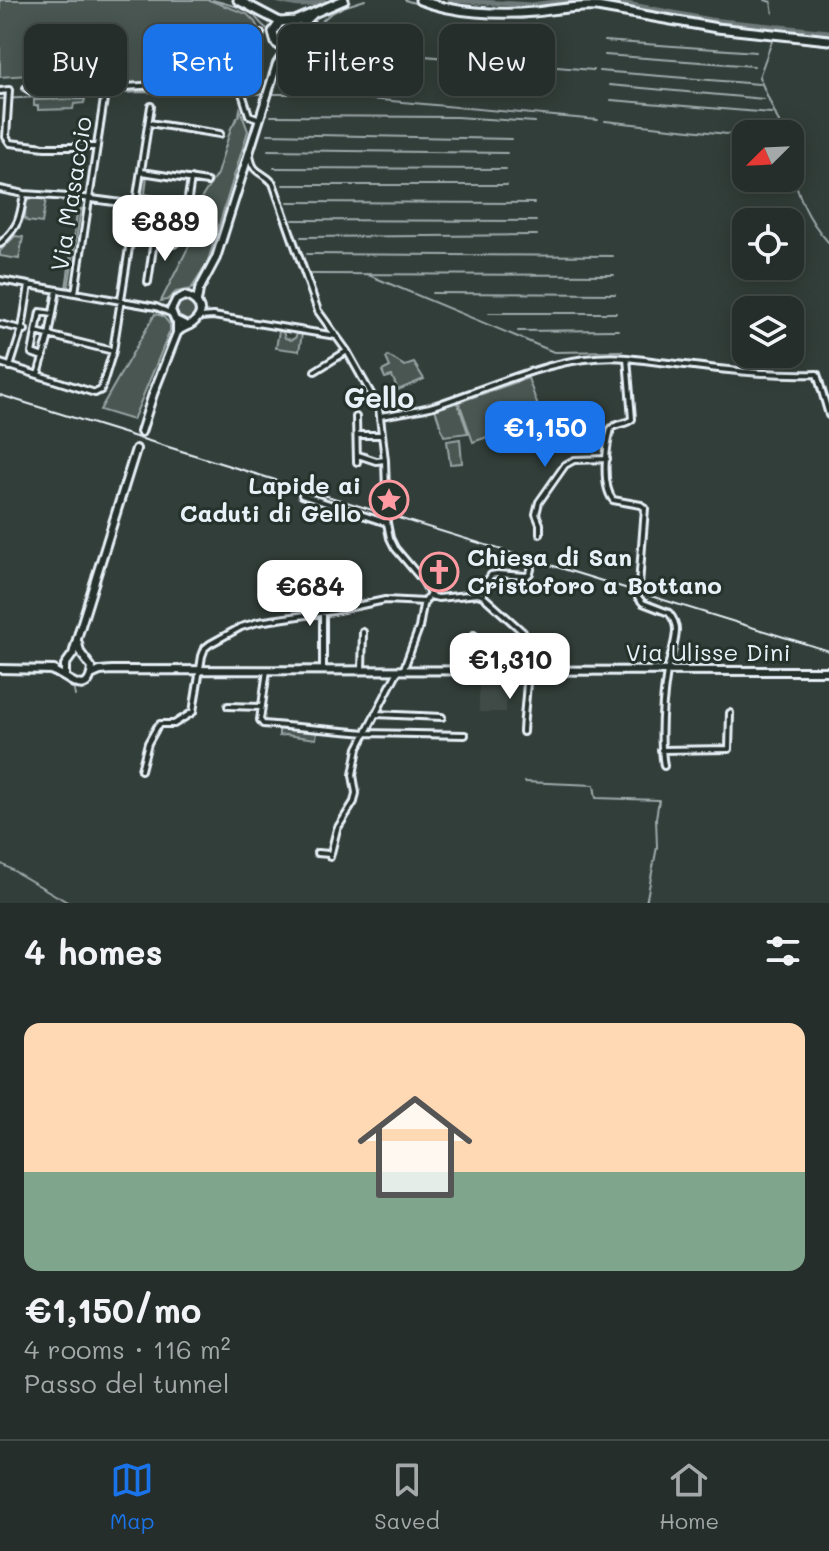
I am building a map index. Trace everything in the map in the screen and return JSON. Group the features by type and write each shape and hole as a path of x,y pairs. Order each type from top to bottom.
{"main road":[{"path":"238,0 280,22 292,22 344,0"},
{"path":"420,0 444,7 509,13 590,6 717,28 829,40"},
{"path":"260,12 274,29"},
{"path":"305,24 314,13"},
{"path":"276,43 274,29 280,22"}],"street":[{"path":"198,318 199,290 216,258 277,64 276,43"},
{"path":"0,91 9,90 10,94 6,137 10,143 97,147"},
{"path":"243,96 249,115 260,119"},
{"name":"Via Masaccio","path":"75,293 104,99"},
{"path":"0,363 97,393 101,390 113,351 122,301 151,106"},
{"path":"149,123 220,134"},
{"path":"249,152 251,163 259,174"},
{"path":"142,172 207,182"},
{"path":"240,181 259,174 273,183 318,311 347,351 374,397 384,435 387,523 391,541 423,581 430,596"},
{"path":"132,237 174,244 182,236 191,179"},
{"path":"0,189 137,205"},
{"path":"0,244 17,227 24,194"},
{"path":"148,282 154,241"},
{"path":"0,280 156,307 171,314 177,323 177,333 141,432"},
{"path":"10,367 24,330 29,285"},
{"path":"38,375 57,290"},
{"path":"156,307 173,303 199,290"},
{"path":"188,297 213,316"},
{"path":"171,314 173,303"},
{"path":"43,357 32,353 40,312 53,314"},
{"path":"177,333 198,318 213,316 336,336"},
{"path":"177,323 185,325"},
{"path":"0,324 24,330"},
{"path":"36,332 113,351"},
{"path":"315,371 347,351"},
{"path":"381,416 426,408 553,366 599,357 817,374 829,415"},
{"path":"627,358 632,419 612,427 606,487 613,500 645,508 638,597 643,603 669,613 675,621 676,634 667,671 661,750 664,766"},
{"path":"356,417 357,462"},
{"path":"357,435 384,435"},
{"path":"65,677 67,662 74,652 136,449"},
{"path":"358,455 376,461 385,460"},
{"path":"540,534 536,514 539,502 565,465 574,460 607,459"},
{"path":"302,495 387,523"},
{"path":"483,596 491,575 527,576 532,565"},
{"path":"430,596 478,594 523,632 526,639 523,732"},
{"path":"317,853 330,856 337,829 354,802 355,756 400,671 419,628 422,608 430,596"},
{"path":"141,770 148,743 157,727 160,724 174,724 193,712 198,670 205,648 241,627 276,618 385,600 425,602"},
{"path":"323,612 323,670"},
{"path":"362,670 363,632"},
{"path":"474,635 474,671"},
{"path":"490,637 491,671"},
{"path":"50,670 59,672 71,684 80,685 88,681 91,666 78,648 77,639"},
{"path":"0,669 58,669 77,656 85,658"},
{"path":"91,666 107,670"},
{"path":"91,675 107,670"},
{"name":"Via Ulisse Dini","path":"107,670 829,671"},
{"path":"267,670 260,720 263,724 366,733 465,735"},
{"path":"228,706 261,707"},
{"path":"661,750 729,749 730,713"},
{"path":"375,714 442,717"}],"shaded area":[{"path":"0,0 209,0 247,14 256,24 143,24 143,90 127,91 127,24 24,24 24,75 0,77"},
{"path":"85,99 84,103 74,104 73,109 38,110 38,106 34,106 34,100"},
{"path":"240,109 248,131 207,264 191,289 176,292 161,301 193,238 196,211 217,174"},
{"path":"147,176 145,194 168,198 165,221 141,218 138,235 135,233"},
{"path":"46,199 42,223 25,218 26,202"},
{"path":"79,200 86,202 85,209 81,209 68,289 66,288"},
{"path":"15,236 23,237 19,259 0,256 0,251"},
{"path":"185,301 192,304 195,311 192,318 185,321 178,318 175,311 178,304"},
{"path":"155,314 163,316 170,325 170,331 133,420 100,410"},
{"path":"279,331 291,340 302,334 299,351 276,348"},
{"path":"388,356 405,366 414,363 424,379 398,390 392,376 385,378 382,371 390,367"},
{"path":"528,378 542,418 473,442 459,402"},
{"path":"457,401 468,433 444,436 435,409"},
{"path":"460,439 462,463 450,464 447,441"},
{"path":"479,676 506,676 506,712 479,712"},
{"path":"279,728 317,731 316,739 279,736"}],"waterway":[{"path":"213,0 247,11 270,30"},
{"path":"276,0 300,5 324,0"},
{"path":"318,24 343,7 365,0"},
{"path":"405,0 442,12 470,15"},
{"path":"450,0 531,5 571,0"},
{"path":"606,0 710,20 829,32"},
{"path":"765,0 771,2 773,13"},
{"path":"484,16 522,19 588,10 716,33 829,45"},
{"path":"604,41 756,52"},
{"path":"772,41 759,77 778,120"},
{"path":"605,55 754,66"},
{"path":"423,56 593,70"},
{"path":"599,71 759,84"},
{"path":"609,85 764,99"},
{"path":"0,99 142,92 264,94"},
{"path":"273,94 315,94 598,120"},
{"path":"611,100 771,113"},
{"path":"271,116 456,117 535,122"},
{"path":"605,121 732,135"},
{"path":"268,134 511,139"},
{"path":"268,150 507,153"},
{"path":"274,168 506,169"},
{"path":"283,185 507,185"},
{"path":"798,192 814,224 829,243"},
{"path":"288,202 534,203"},
{"path":"293,220 536,221"},
{"path":"301,237 537,235"},
{"path":"307,254 613,256"},
{"path":"312,274 614,275"},
{"path":"366,274 554,352 622,351"},
{"path":"432,293 615,294"},
{"path":"489,313 616,313"},
{"path":"518,331 618,330"},
{"path":"0,673 50,673"},
{"path":"62,679 74,690 75,696"},
{"path":"524,782 594,785 596,798 659,800 657,847 646,903"},
{"path":"0,863 69,903"}],"tunnel":[{"path":"136,449 141,432"}],"railway":[{"path":"0,395 829,651"}],"place":[{"name":"Lapide ai Caduti di Gello","path":"389,500"},
{"name":"Chiesa di San Cristoforo a Bottano","path":"439,572"}],"district":[{"name":"Gello","path":"379,398"}]}
